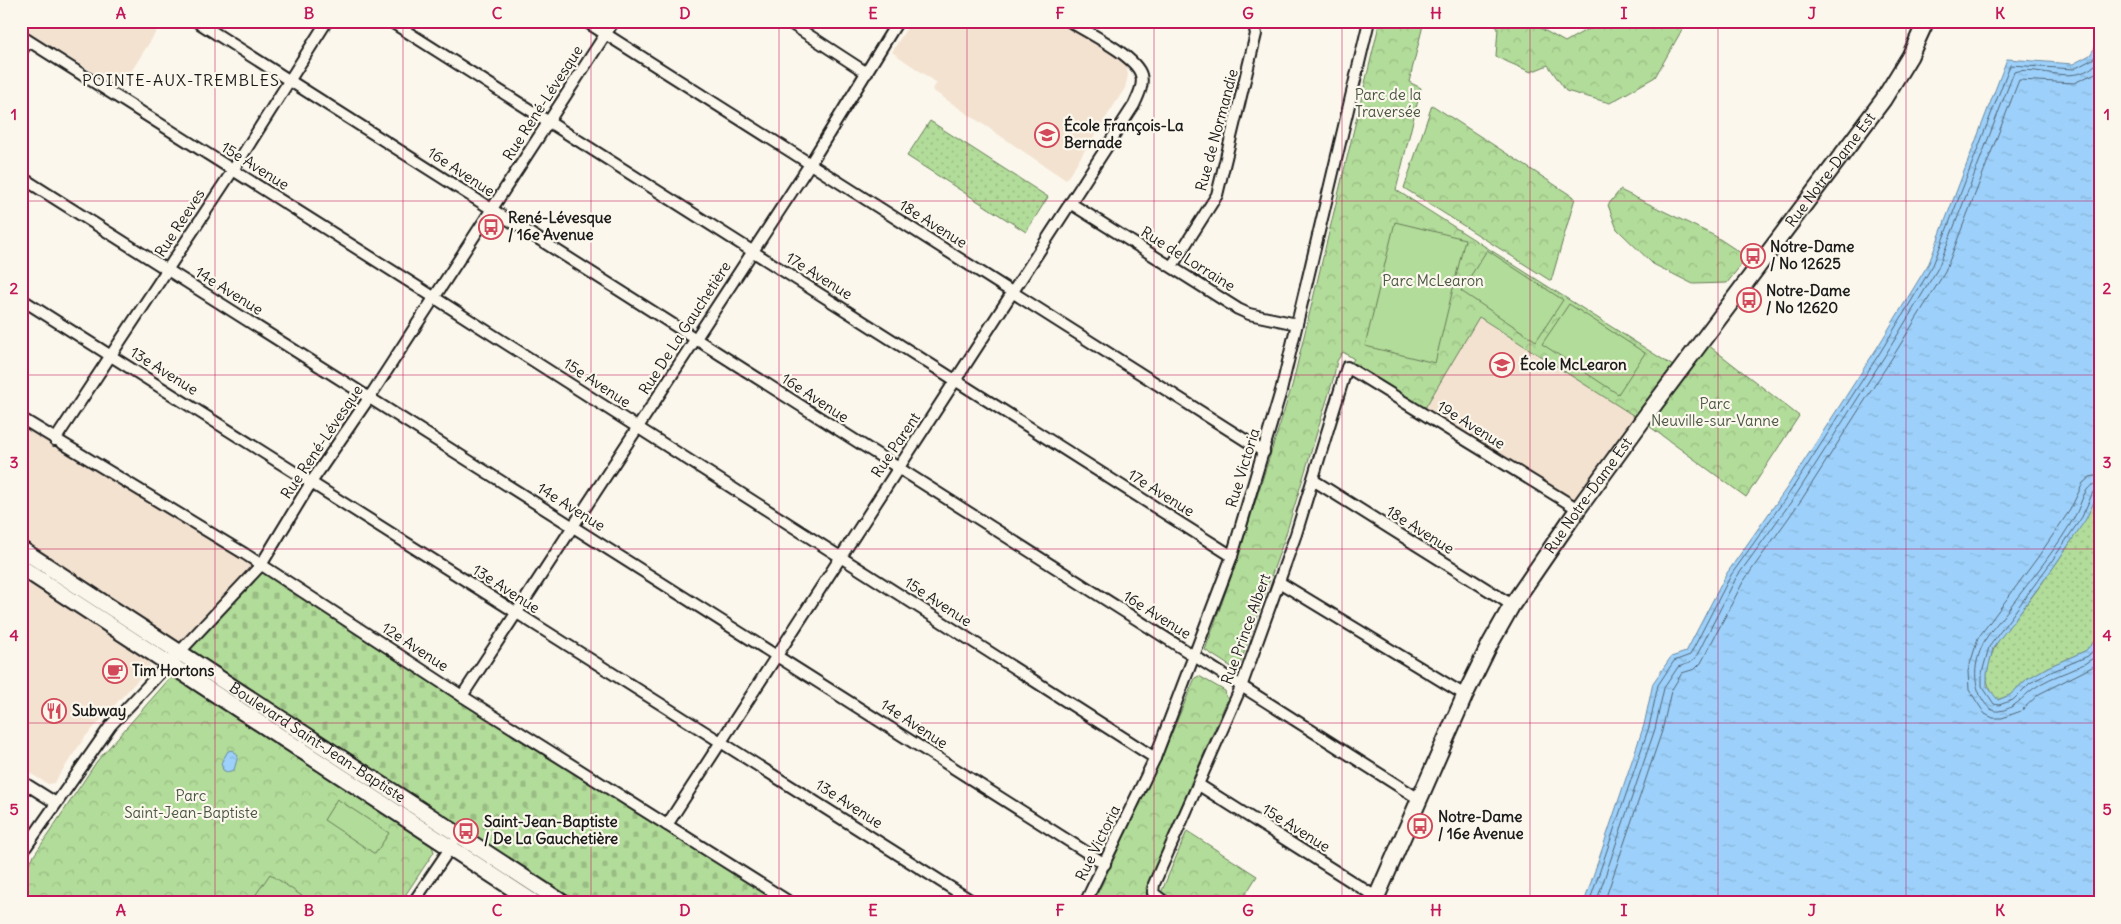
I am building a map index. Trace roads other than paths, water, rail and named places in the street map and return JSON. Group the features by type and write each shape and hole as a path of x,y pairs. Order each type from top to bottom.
{"main road":[{"name":"Rue Notre-Dame Est","path":"1375,900 1464,695 1512,605 1578,509 1884,100 1910,56 1926,21"},
{"name":"Boulevard Saint-Jean-Baptiste","path":"25,560 455,841 563,903"},
{"name":"Boulevard Saint-Jean-Baptiste","path":"455,841 535,903"}],"street":[{"name":"16e Avenue","path":"196,21 1419,799"},
{"name":"Rue Reeves","path":"55,440 233,170 327,21"},
{"name":"17e Avenue","path":"390,21 1232,556"},
{"name":"18e Avenue","path":"585,21 1264,452"},
{"name":"Rue René-Lévesque","path":"21,854 111,725 261,565 312,482 369,398 614,21"},
{"path":"787,21 867,73"},
{"name":"Rue Parent","path":"667,825 776,654 1014,292 1139,95 1142,77 1134,62 1069,21"},
{"name":"Rue de Normandie","path":"1172,266 1217,195 1256,34 1253,21"},
{"name":"Rue Victoria","path":"1085,903 1155,758 1232,556 1264,452 1298,324 1369,21"},
{"name":"Rue De La Gauchetière","path":"462,696 810,164 897,22"},
{"path":"21,52 25,39"},
{"name":"15e Avenue","path":"25,39 434,297 1155,758"},
{"name":"14e Avenue","path":"21,177 1105,864"},
{"name":"Rue de Lorraine","path":"1070,203 1238,309 1249,314 1298,324"},
{"name":"13e Avenue","path":"21,299 312,482 517,614 721,740 975,903"},
{"name":"19e Avenue","path":"1347,367 1578,509"},
{"name":"Rue Prince Albert","path":"1166,903 1153,893 1154,884 1241,687 1313,480 1347,367"},
{"name":"12e Avenue","path":"21,418 261,565 462,696 791,903"},
{"name":"18e Avenue","path":"1313,480 1512,605"},
{"path":"1279,582 1464,695"},
{"path":"21,780 56,803"},
{"name":"15e Avenue","path":"1199,785 1375,900"},
{"path":"414,903 455,841"}],"water":[{"path":"2100,40 2100,489 2086,519 2053,568 1993,648 1987,674 1987,686 1998,700 2010,695 2027,679 2048,667 2085,651 2100,636 2100,903 1584,903 1644,725 1653,683 1671,657 1686,652 1727,573 1786,489 1877,348 1929,263 2007,59 2073,64 2090,55"},
{"path":"233,750 238,756 234,770 227,772 223,770 221,763 228,751"}],"place":[{"name":"École François-La Bernade","path":"1047,135"},
{"name":"René-Lévesque / 16e Avenue","path":"491,227"},
{"name":"Notre-Dame / No 12625","path":"1753,256"},
{"name":"Notre-Dame / No 12620","path":"1749,300"},
{"name":"École McLearon","path":"1502,365"},
{"name":"Tim Hortons","path":"115,671"},
{"name":"Subway","path":"54,711"},
{"name":"Notre-Dame / 16e Avenue","path":"1420,826"},
{"name":"Saint-Jean-Baptiste / De La Gauchetière","path":"466,831"}],"district":[{"name":"POINTE-AUX-TREMBLES","path":"181,80"}],"park label":[{"name":"Parc de la Traversée","path":"1388,104"},
{"name":"Parc McLearon","path":"1433,281"},
{"name":"Parc Neuville-sur-Vanne","path":"1715,412"},
{"name":"Parc Saint-Jean-Baptiste","path":"191,804"}]}
